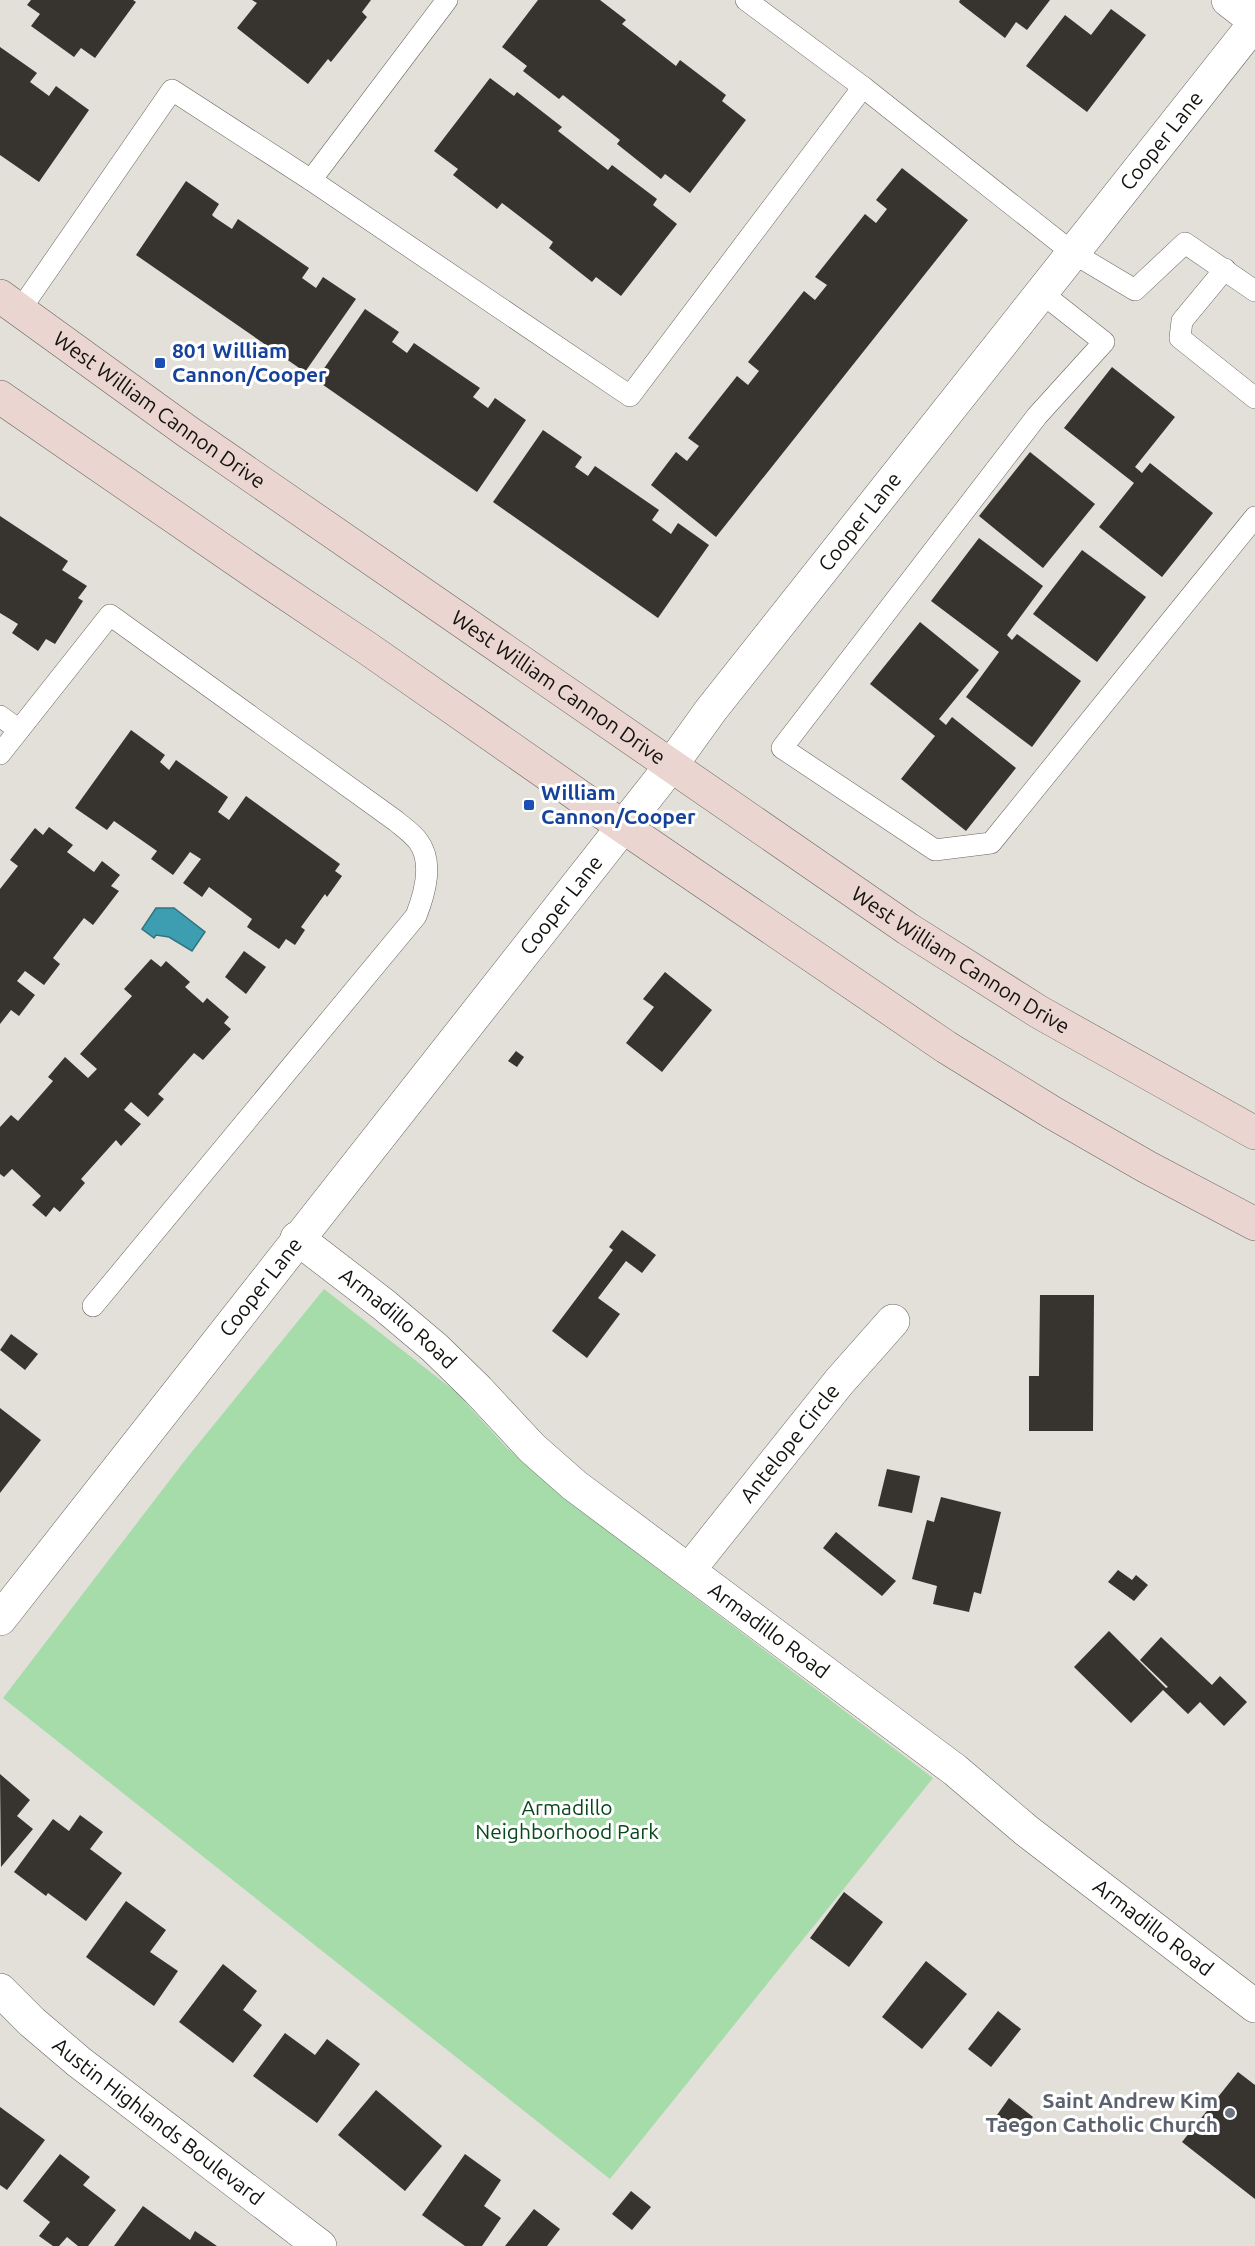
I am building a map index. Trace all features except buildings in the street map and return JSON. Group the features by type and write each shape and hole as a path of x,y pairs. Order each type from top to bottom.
{"main road":[{"name":"West William Cannon Drive","path":"6,309 908,929 1039,1012 1255,1133"},
{"path":"0,397 946,1047 1084,1131 1255,1224"}],"street":[{"path":"1228,0 1255,22"},
{"name":"Cooper Lane","path":"0,1619 670,766 711,710 1043,294 1255,22"},
{"name":"Armadillo Road","path":"297,1238 384,1305 435,1348 532,1448 574,1485 955,1770 1028,1831 1255,2006"},
{"name":"Antelope Circle","path":"689,1570 839,1382 893,1321"},
{"name":"Austin Highlands Boulevard","path":"0,1990 32,2022 79,2062 320,2246"}],"lane":[{"path":"311,180 447,0"},
{"path":"746,0 863,87 1073,253 1136,290 1185,243 1255,291"},
{"path":"6,309 172,90 311,180 630,396 863,87"},
{"path":"1225,269 1182,321 1180,338 1255,398"},
{"path":"1043,294 1104,342 1037,416 782,748 935,850 991,843 1255,517"},
{"path":"0,754 110,615 396,821 419,841 426,864 426,886 416,916 93,1306"},
{"path":"0,716 19,730"}],"green space":[{"name":"Armadillo Neighborhood Park","path":"324,1289 456,1392 507,1448 568,1501 933,1778 610,2179 3,1698 186,1459"}],"water":[{"path":"156,908 174,908 205,932 192,951 169,937 156,935 154,938 142,929"}],"place":[{"name":"801 William Cannon/Cooper","path":"160,363"},
{"name":"William Cannon/Cooper","path":"529,805"},
{"name":"Saint Andrew Kim Taegon Catholic Church","path":"1230,2113"}]}
